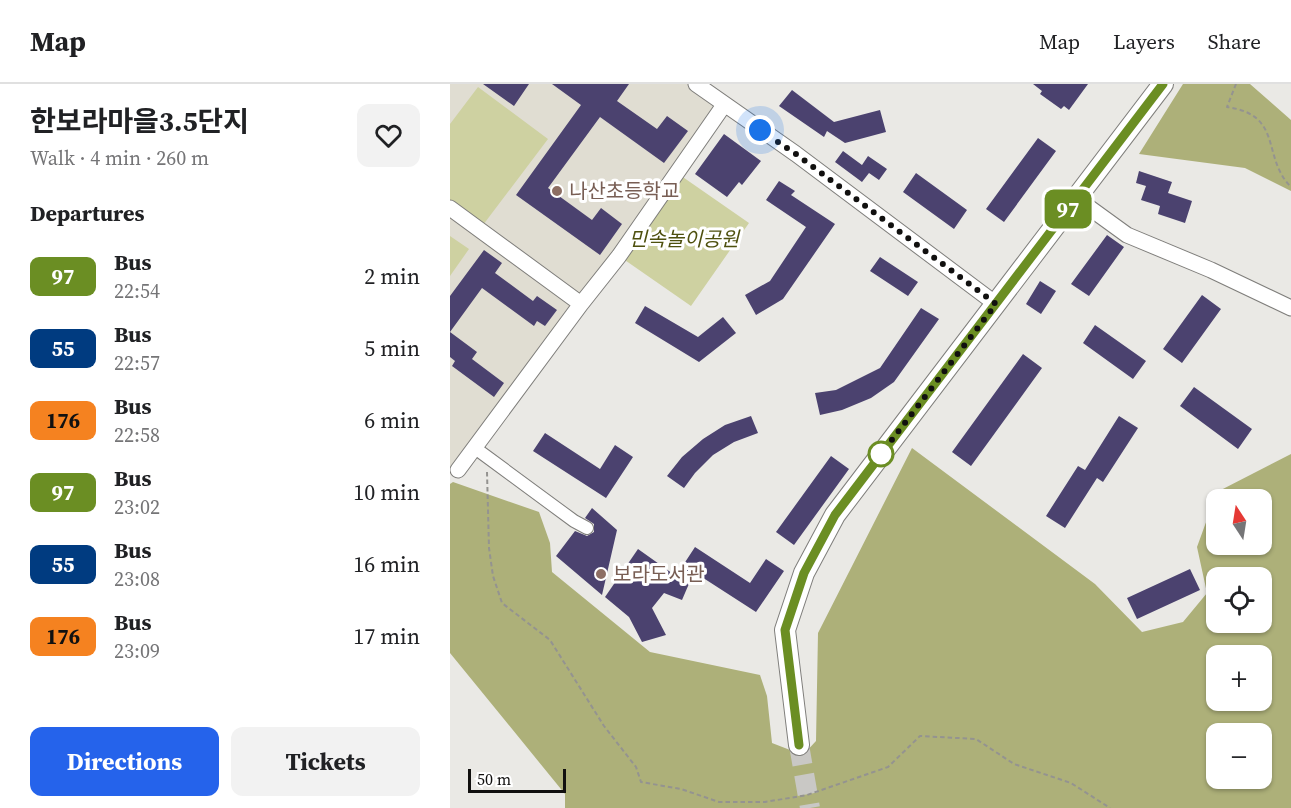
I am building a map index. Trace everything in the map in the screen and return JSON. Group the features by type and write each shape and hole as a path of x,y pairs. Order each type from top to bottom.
{"street":[{"path":"696,84 796,154 996,304"},
{"path":"799,745 785,630 804,573 835,515 1163,84"},
{"path":"458,470 480,452 581,304 619,256 724,105"},
{"path":"1076,198 1127,236 1211,270 1291,308"},
{"path":"450,208 581,304"},
{"path":"480,452 574,522 586,528"}],"path":[{"path":"1236,84 1227,107 1244,111 1259,121 1271,142 1278,170 1291,187"},
{"path":"480,452 493,576 502,603 550,640 604,726 636,767 641,782 681,789 719,802 765,802 807,795 888,767 920,736 976,739 1014,764 1071,783 1110,808"}],"shaded area":[{"name":"나산초등학교","path":"450,84 696,84 724,105 619,256 450,469"}],"green space":[{"path":"1183,84 1250,84 1291,120 1291,191 1245,168 1139,154"},
{"path":"478,87 548,139 483,225 450,200 450,124"},
{"name":"민속놀이공원","path":"677,173 749,223 691,306 619,256"},
{"path":"450,236 469,249 450,276"},
{"path":"912,448 1095,584 1142,632 1183,622 1206,594 1206,633 1272,633 1272,567 1206,567 1206,588 1197,547 1206,522 1206,555 1272,555 1272,489 1223,489 1291,454 1291,808 565,808 565,794 450,653 450,484 453,482 539,512 550,543 552,572 650,652 760,675 767,696 772,743 803,755 816,741 818,633"}],"building":[{"path":"483,84 529,84 514,106"},
{"path":"552,84 629,84 617,101 657,129 667,116 688,131 664,163 600,117 548,188 592,220 601,208 622,224 600,255 516,195 581,105"},
{"path":"1033,84 1088,84 1069,110 1064,106 1061,109 1040,94 1042,91"},
{"path":"792,90 834,122 880,110 886,132 845,143 827,131 824,137 779,106"},
{"path":"724,134 761,161 742,185 739,182 727,197 695,174"},
{"path":"1038,138 1056,151 1004,222 986,209"},
{"path":"843,151 862,165 868,156 887,169 879,180 869,173 862,182 835,162"},
{"path":"1139,171 1172,182 1168,193 1192,201 1185,223 1158,214 1160,206 1141,200 1146,186 1136,183"},
{"path":"916,173 967,210 954,229 903,192"},
{"path":"779,181 795,191 791,195 835,224 783,299 756,315 745,295 770,281 806,227 766,200"},
{"path":"1107,235 1124,247 1089,296 1071,284"},
{"path":"484,250 502,263 495,273 533,301 537,296 557,310 545,326 537,321 534,326 482,288 450,332 450,296"},
{"path":"880,257 918,282 908,296 870,271"},
{"path":"1040,281 1056,291 1041,314 1026,304"},
{"path":"1202,295 1221,309 1182,363 1163,349"},
{"path":"645,306 698,337 723,317 736,333 699,362 635,323"},
{"path":"921,308 939,319 894,382 871,398 842,410 820,415 815,393 836,390 880,368"},
{"path":"1095,325 1146,361 1133,379 1083,343"},
{"path":"450,332 477,352 472,359 504,383 494,397 452,366 455,361 450,357"},
{"path":"1023,354 1042,368 971,466 952,452"},
{"path":"1194,387 1252,429 1238,449 1180,406"},
{"path":"751,416 758,433 734,442 713,455 684,488 667,476 682,457 703,439 725,425"},
{"path":"1119,416 1138,428 1103,482 1097,478 1065,528 1046,516 1078,466 1085,470"},
{"path":"545,433 600,469 615,445 633,457 606,498 533,451"},
{"path":"831,456 849,469 794,545 776,532"},
{"path":"592,508 617,530 602,595 556,556 575,531 587,536 594,532 594,524 585,518"},
{"path":"695,547 750,583 766,559 784,571 756,612 694,572 682,600 664,593 652,608 666,635 642,642 629,617 605,597 638,549 676,576"},
{"path":"1190,569 1200,590 1137,619 1127,598"}],"tunnel":[{"path":"799,745 810,808"}],"bus line":[{"name":"97","path":"799,745 785,630 804,573 835,515 1163,84"}],"place":[{"name":"나산초등학교","path":"557,191"},
{"name":"보라도서관","path":"601,574"}],"route":[{"path":"760,130 796,154 996,304 875,462 881,454"}]}
